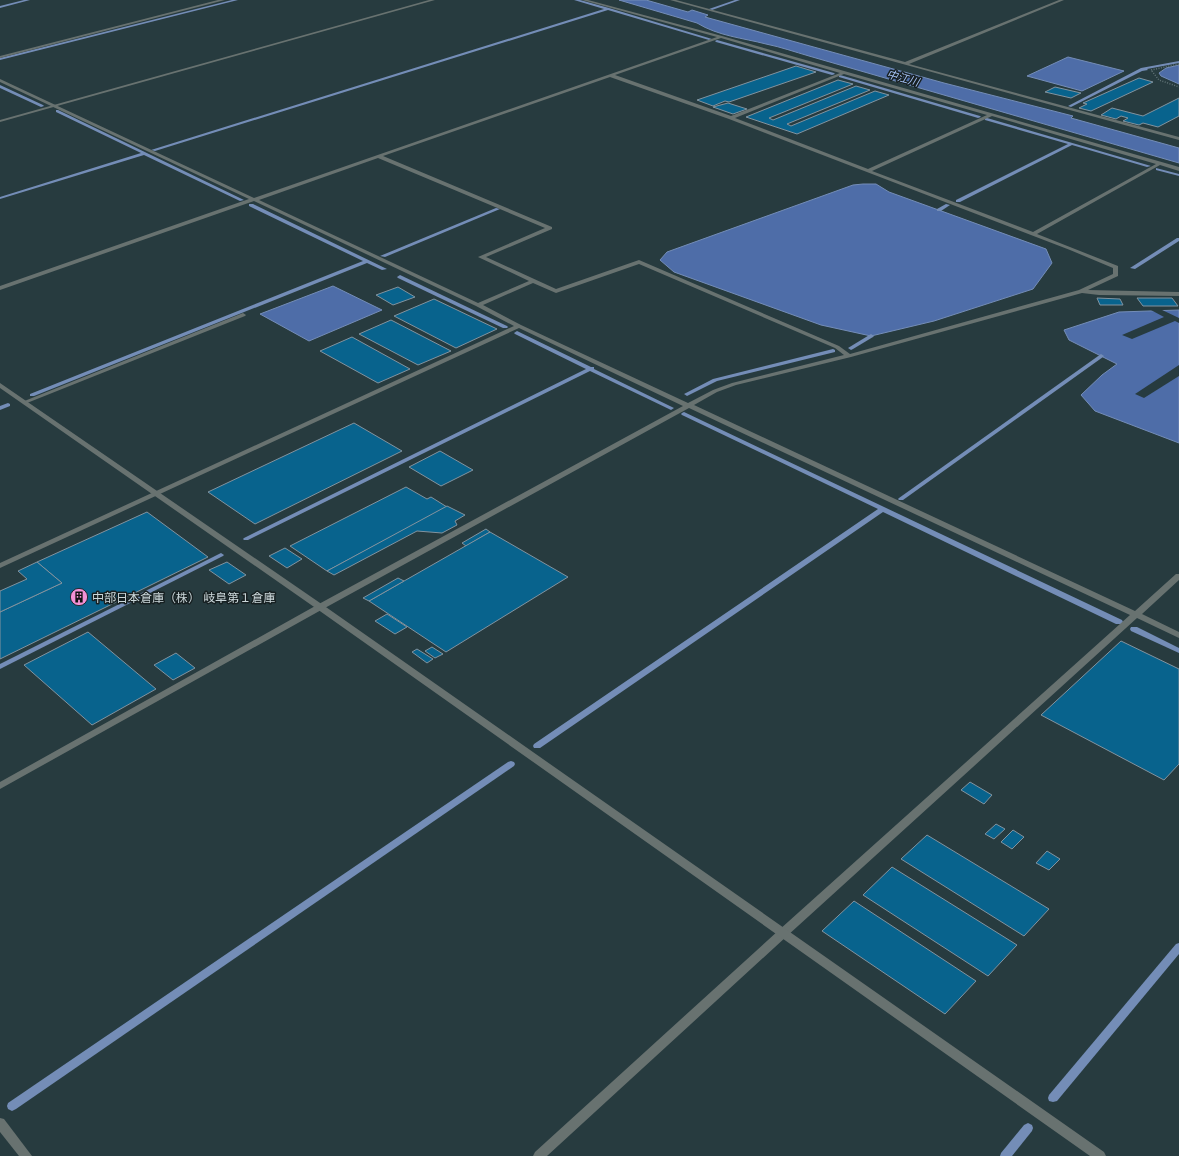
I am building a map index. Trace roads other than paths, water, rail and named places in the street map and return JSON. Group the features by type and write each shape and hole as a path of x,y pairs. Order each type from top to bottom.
{"street":[{"path":"0,57 223,0"},
{"path":"0,121 433,0"},
{"path":"584,0 721,37 1179,169"},
{"path":"672,0 1179,139"},
{"path":"905,64 1062,0"},
{"path":"0,288 721,37"},
{"path":"731,118 844,73"},
{"path":"0,786 320,607 715,391 734,384 849,356 1081,291 1116,275 1116,267 1033,234 731,118 612,76"},
{"path":"0,80 478,305 519,326 1179,635"},
{"path":"867,171 991,115"},
{"path":"378,156 550,228 481,257 556,291 639,262 837,347 849,356"},
{"path":"1033,234 1159,164"},
{"path":"478,305 533,280"},
{"path":"1081,291 1099,293 1179,294"},
{"path":"25,402 243,315"},
{"path":"0,566 519,326"},
{"path":"0,385 320,607 1100,1156"},
{"path":"539,1156 1135,614 1179,576"},
{"path":"0,1123 26,1156"}],"water":[{"name":"中江川","path":"619,0 646,0 688,12 692,10 708,15 705,17 944,83 1073,116 1071,118 1179,148 1179,163 783,48 722,34 697,23"},
{"path":"1068,57 1124,71 1082,91 1027,76"},
{"path":"1179,65 1179,84 1161,76 1159,73 1166,68"},
{"path":"876,184 889,192 1046,249 1052,263 1033,289 934,321 871,336 821,325 674,272 660,260 667,252 853,185"},
{"path":"333,286 382,310 309,341 260,314"},
{"path":"1179,310 1179,443 1095,411 1081,395 1102,375 1117,364 1069,340 1064,330 1119,312"}],"waterway":[{"path":"0,7 28,0"},
{"path":"0,59 236,0"},
{"path":"576,0 607,9"},
{"path":"711,9 738,0"},
{"path":"153,150 607,9"},
{"path":"607,9 710,39"},
{"path":"717,41 833,74"},
{"path":"1142,69 1179,62"},
{"path":"1070,106 1141,70 1146,70"},
{"path":"840,76 979,117"},
{"path":"0,86 42,106"},
{"path":"57,111 145,153"},
{"path":"986,119 1149,166"},
{"path":"958,201 1071,144"},
{"path":"0,198 145,153"},
{"path":"145,153 242,200"},
{"path":"1158,169 1179,175"},
{"path":"251,205 384,269"},
{"path":"939,210 948,205"},
{"path":"383,256 498,209"},
{"path":"1133,268 1179,239"},
{"path":"32,395 367,261"},
{"path":"400,277 505,327"},
{"path":"517,333 590,369"},
{"path":"851,348 871,336"},
{"path":"687,394 715,380 833,351"},
{"path":"901,499 1101,356"},
{"path":"246,539 590,369"},
{"path":"590,369 671,408"},
{"path":"0,408 8,405"},
{"path":"684,414 883,509"},
{"path":"537,746 883,509"},
{"path":"883,509 1119,622"},
{"path":"0,667 221,555"},
{"path":"1134,629 1179,651"},
{"path":"12,1106 511,764"},
{"path":"1053,1098 1179,947"},
{"path":"1005,1156 1028,1128"}],"place":[{"name":"中部日本倉庫（株） 岐阜第１倉庫","path":"79,597"}]}
